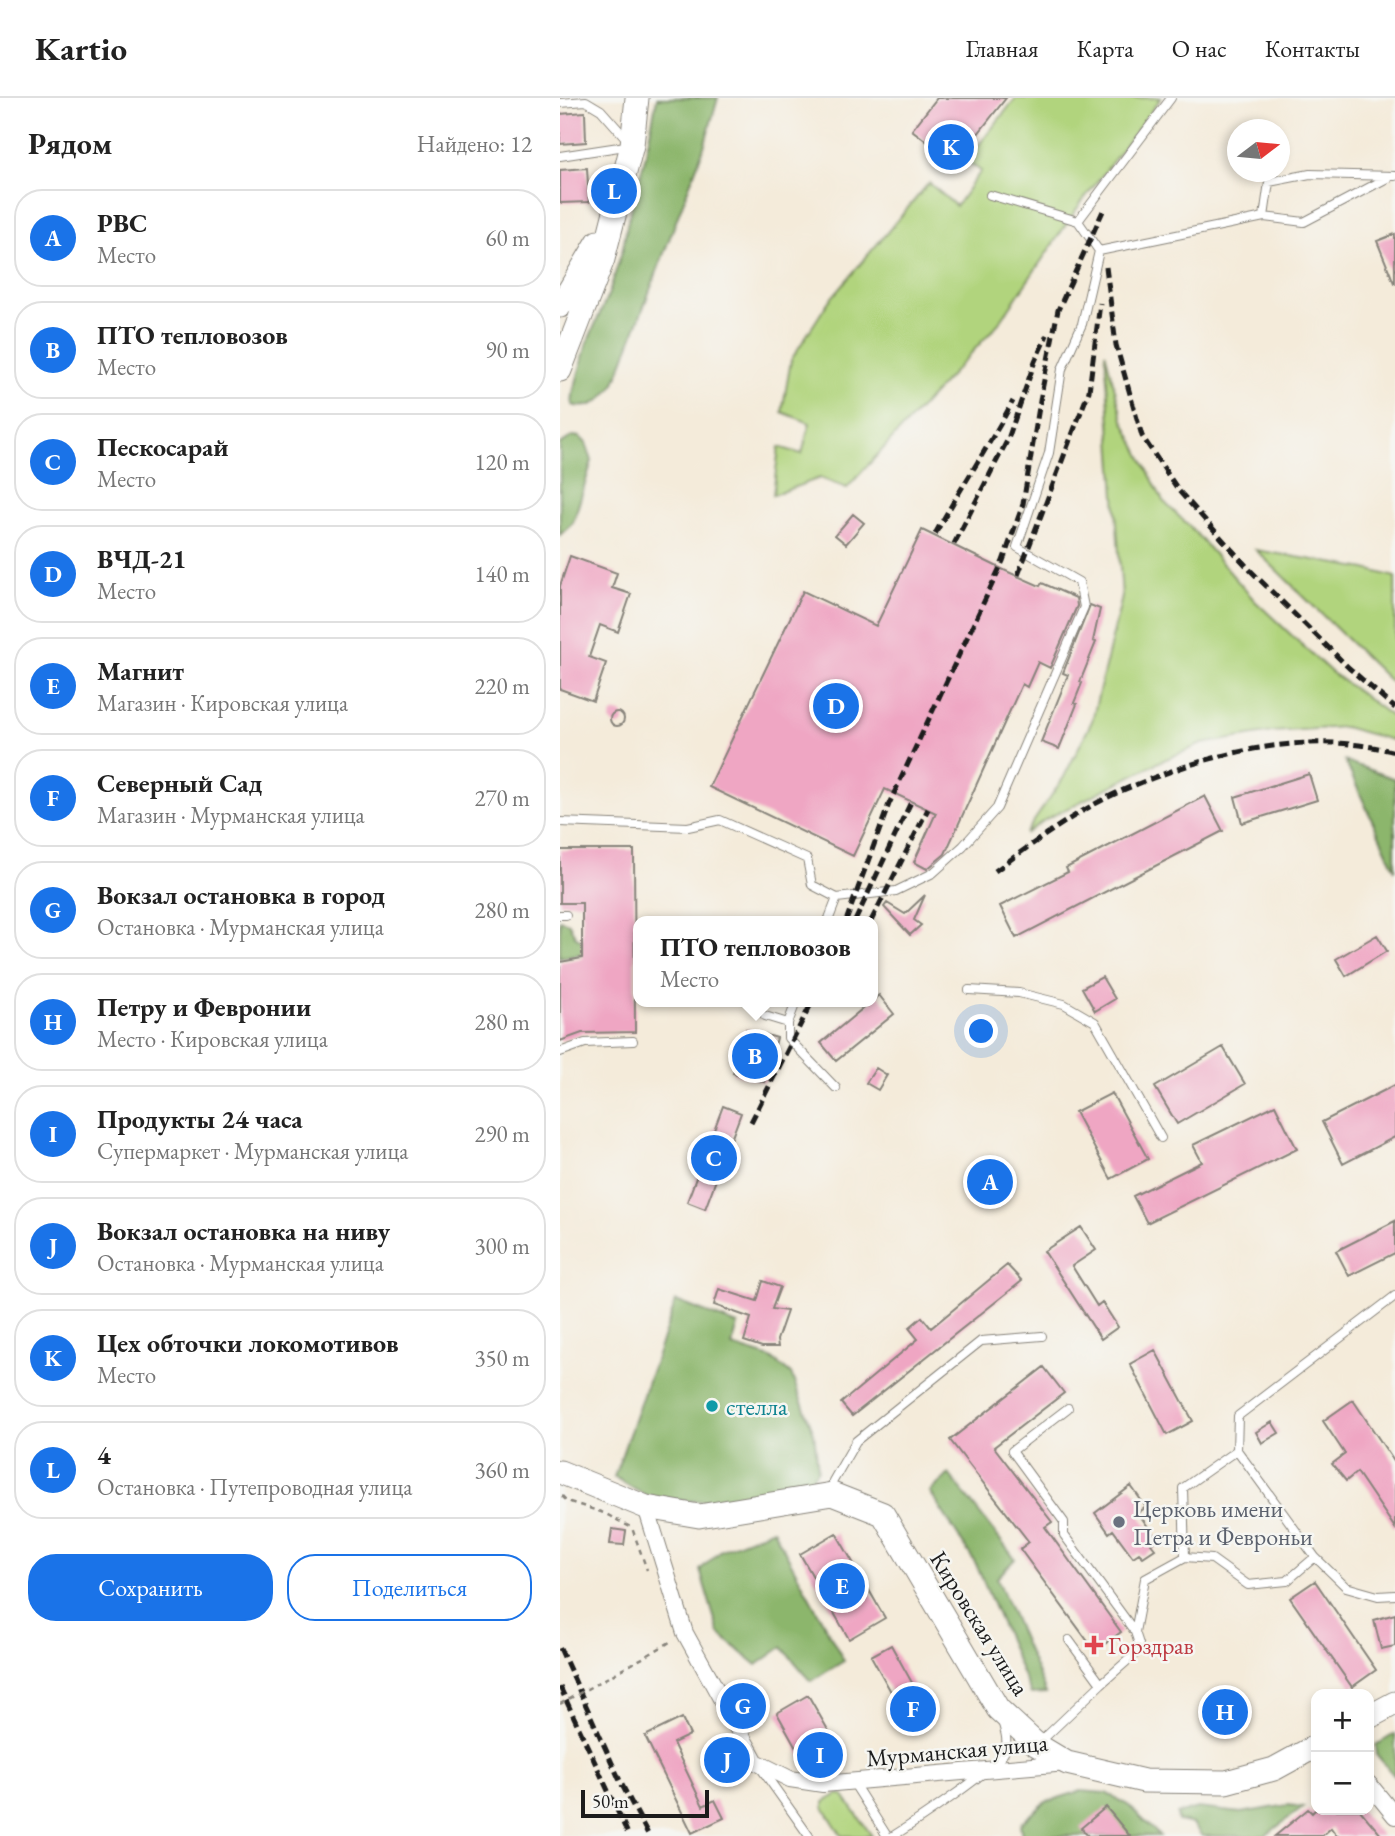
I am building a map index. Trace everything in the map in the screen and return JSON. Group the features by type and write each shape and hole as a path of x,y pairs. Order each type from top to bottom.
{"main road":[{"path":"562,363 603,259 632,145 637,98"},
{"path":"560,306 614,215"},
{"name":"Кировская улица","path":"560,1472 646,1507 699,1516 832,1494 883,1514 998,1709 1037,1745 1067,1763 1144,1781 1226,1782 1274,1769 1311,1749"},
{"path":"1374,1714 1395,1703"}],"street":[{"path":"646,1507 685,1633 756,1762"},
{"name":"Мурманская улица","path":"756,1762 790,1779 807,1783 853,1782 1067,1763"},
{"path":"1374,1790 1395,1816"}],"lane":[{"path":"1078,221 1171,98"},
{"path":"560,103 586,101 601,110 632,145"},
{"path":"560,156 632,145"},
{"path":"1264,217 1269,182 1310,174 1393,176"},
{"path":"1099,251 1264,217 1304,222 1393,176"},
{"path":"560,822 688,827 720,820 807,859 812,885 836,898 896,891 933,873 963,846 998,808 1084,607 1079,582 1017,547 1049,453 1062,369 1082,324 1099,251 1078,221 990,195"},
{"path":"830,916 836,898"},
{"path":"969,990 1019,993 1064,1004 1095,1022 1161,1138"},
{"path":"794,1007 788,1023 788,1038 836,1088"},
{"path":"765,1016 788,1023"},
{"path":"560,1052 585,1043 633,1041"},
{"path":"1395,1296 1238,1416 1237,1450 1315,1558 1346,1587 1378,1595 1395,1595"},
{"path":"833,1481 856,1441 981,1341 1042,1336"},
{"path":"1037,1745 1135,1654 1139,1644 1135,1632 1064,1535 1063,1522 1012,1451 1068,1408"},
{"path":"1185,1557 1183,1488 1237,1450"},
{"path":"1135,1632 1145,1579 1185,1557 1212,1559 1248,1585 1287,1581 1315,1558"},
{"path":"1069,1640 1101,1684"},
{"path":"893,1836 987,1770 1004,1752 1007,1735 998,1709"},
{"path":"756,1762 808,1836"},
{"path":"853,1782 887,1836"}],"path":[{"path":"560,1494 567,1501 604,1513 632,1528 646,1570"},
{"path":"560,1704 664,1645"}],"green space":[{"path":"657,98 718,98 704,147 615,383 607,394 592,405 572,405 587,343 609,293 623,248"},
{"path":"1016,98 1161,98 1078,207 999,323 847,488 820,478 773,495 779,447 802,454 810,423 782,412 791,360 828,302 929,183 956,206 981,171 966,161"},
{"path":"1105,352 1123,420 1163,501 1193,530 1255,601 1331,672 1395,719 1395,741 1344,727 1272,732 1202,744 1159,762 1046,819 1025,834 1064,777 1092,721 1122,597"},
{"path":"573,436 580,437 586,443 592,461 573,523 560,535 560,444"},
{"path":"1256,550 1366,569 1395,577 1395,686"},
{"path":"1345,761 1395,779 1395,870"},
{"path":"560,920 569,923 575,936 583,941 586,951 560,957"},
{"path":"676,1301 738,1325 732,1346 771,1358 791,1374 814,1433 818,1469 808,1484 730,1498 691,1501 647,1496 614,1477"},
{"path":"949,1474 1015,1559 997,1578 1046,1693 1031,1694 976,1564 930,1492"},
{"path":"773,1529 844,1661 811,1681 782,1647 757,1665 719,1634 700,1570 721,1550"},
{"path":"1395,1734 1395,1777 1377,1755 1376,1745"},
{"path":"1080,1791 1106,1793 1128,1805 1160,1836 1022,1836 1020,1824 1046,1802"},
{"path":"838,1794 843,1795 872,1836 842,1836 824,1808 824,1802"},
{"path":"1288,1805 1303,1807 1265,1836 1202,1836 1193,1824 1178,1821 1177,1814 1198,1808 1241,1813"}],"building":[{"path":"937,98 1006,98 955,163 912,130"},
{"path":"585,112 586,142 560,144 560,114"},
{"path":"587,168 589,202 560,203 560,170"},
{"path":"1395,234 1395,283 1394,283 1377,241"},
{"path":"853,514 864,523 846,544 835,535"},
{"path":"922,530 1006,571 1076,598 1077,606 1050,668 1038,662 1027,687 1022,684 945,854 927,869 914,862 936,813 885,789 853,856 709,787 803,591 876,626"},
{"path":"570,556 617,573 612,588 631,594 618,632 600,625 589,657 606,663 593,701 560,689 560,586"},
{"path":"1090,605 1100,609 1093,641 1096,642 1080,682 1082,683 1074,703 1077,704 1059,749 1041,742 1068,675 1063,673"},
{"path":"614,712 620,712 624,719 620,726 614,726 610,722 610,716"},
{"path":"1309,774 1317,800 1242,823 1235,797"},
{"path":"1205,796 1223,831 1016,938 1000,906 1068,872 1066,868"},
{"path":"560,850 634,850 635,1032 582,1033 560,1041 560,962 582,958 582,903 560,903"},
{"path":"925,895 914,920 921,925 910,935 884,907 887,903 905,914"},
{"path":"1377,935 1387,951 1346,976 1336,959"},
{"path":"1102,977 1115,999 1095,1011 1082,988"},
{"path":"878,996 894,1014 836,1061 821,1043 864,1007 878,1007"},
{"path":"746,1029 777,1038 764,1082 733,1073"},
{"path":"1223,1047 1245,1084 1177,1124 1155,1087"},
{"path":"876,1068 887,1075 878,1090 866,1083"},
{"path":"1395,1085 1395,1137 1343,1164 1322,1122"},
{"path":"1112,1093 1148,1159 1111,1179 1075,1112"},
{"path":"1275,1105 1297,1149 1147,1223 1133,1196 1202,1162 1193,1145"},
{"path":"723,1106 741,1113 705,1209 687,1202"},
{"path":"990,1164 1003,1169 1008,1182 1003,1195 990,1200 977,1195 972,1182 977,1169"},
{"path":"1395,1221 1395,1253 1349,1276 1336,1251"},
{"path":"1081,1227 1096,1250 1072,1266 1097,1306 1102,1302 1118,1327 1101,1339 1044,1251"},
{"path":"1007,1265 1022,1281 852,1416 841,1403 918,1339 909,1328 922,1317 931,1328"},
{"path":"763,1281 780,1287 772,1309 787,1311 777,1340 778,1347 762,1347 744,1341 751,1318 714,1305 719,1289 757,1301"},
{"path":"1155,1350 1193,1421 1167,1435 1130,1364"},
{"path":"1044,1367 1064,1393 994,1447 1052,1522 1045,1527 1121,1632 1095,1651 1020,1549 1029,1542 950,1440"},
{"path":"1353,1400 1395,1463 1395,1528 1357,1472 1346,1481 1332,1464 1345,1454 1323,1421"},
{"path":"1272,1422 1279,1433 1262,1443 1256,1432"},
{"name":"Церковь имени Петра и Февроньи","path":"1131,1486 1146,1507 1138,1513 1157,1539 1151,1544 1155,1549 1143,1557 1139,1553 1133,1557 1113,1530 1109,1533 1095,1513"},
{"path":"612,1529 626,1531 624,1545 610,1544"},
{"path":"836,1533 885,1618 849,1639 800,1554"},
{"path":"1315,1581 1376,1670 1352,1687 1290,1598"},
{"path":"1395,1614 1395,1646 1381,1649 1374,1620"},
{"path":"891,1645 925,1706 905,1717 871,1656"},
{"path":"808,1695 839,1749 807,1767 777,1713"},
{"path":"682,1718 690,1735 673,1743 703,1806 715,1800 724,1818 692,1833 645,1736"},
{"path":"1106,1807 1130,1836 1088,1836 1081,1828"},
{"path":"1308,1809 1311,1815 1364,1815 1382,1836 1337,1836 1331,1828 1322,1836 1275,1836"}],"railway":[{"path":"848,916 889,804 1003,561 1023,504 1058,310 1103,211"},
{"path":"1106,267 1116,345 1142,436 1179,491 1251,571 1349,668 1395,708"},
{"path":"1018,575 1089,391 1100,303"},
{"path":"954,544 1008,439 1035,361 1047,335"},
{"path":"935,534 1013,401"},
{"path":"995,871 1088,808 1121,791 1187,766 1221,756 1291,744 1361,745 1395,752"},
{"path":"857,916 911,802"},
{"path":"874,916 928,809"},
{"path":"751,1122 809,1007"},
{"path":"560,1648 621,1783 649,1836"},
{"path":"560,1687 629,1836"}],"place":[{"name":"Цех обточки локомотивов","path":"951,147"},
{"name":"4","path":"614,191"},
{"name":"ВЧД-21","path":"836,706"},
{"name":"ПТО тепловозов","path":"755,1056"},
{"name":"Пескосарай","path":"714,1158"},
{"name":"РВС","path":"990,1182"},
{"name":"стелла","path":"712,1406"},
{"name":"Церковь имени Петра и Февроньи","path":"1119,1522"},
{"name":"Магнит","path":"842,1586"},
{"name":"Горздрав","path":"1094,1645"},
{"name":"Вокзал остановка в город","path":"743,1706"},
{"name":"Северный Сад","path":"913,1709"},
{"name":"Петру и Февронии","path":"1225,1712"},
{"name":"Продукты 24 часа","path":"820,1755"},
{"name":"Вокзал остановка на ниву","path":"727,1760"}]}
